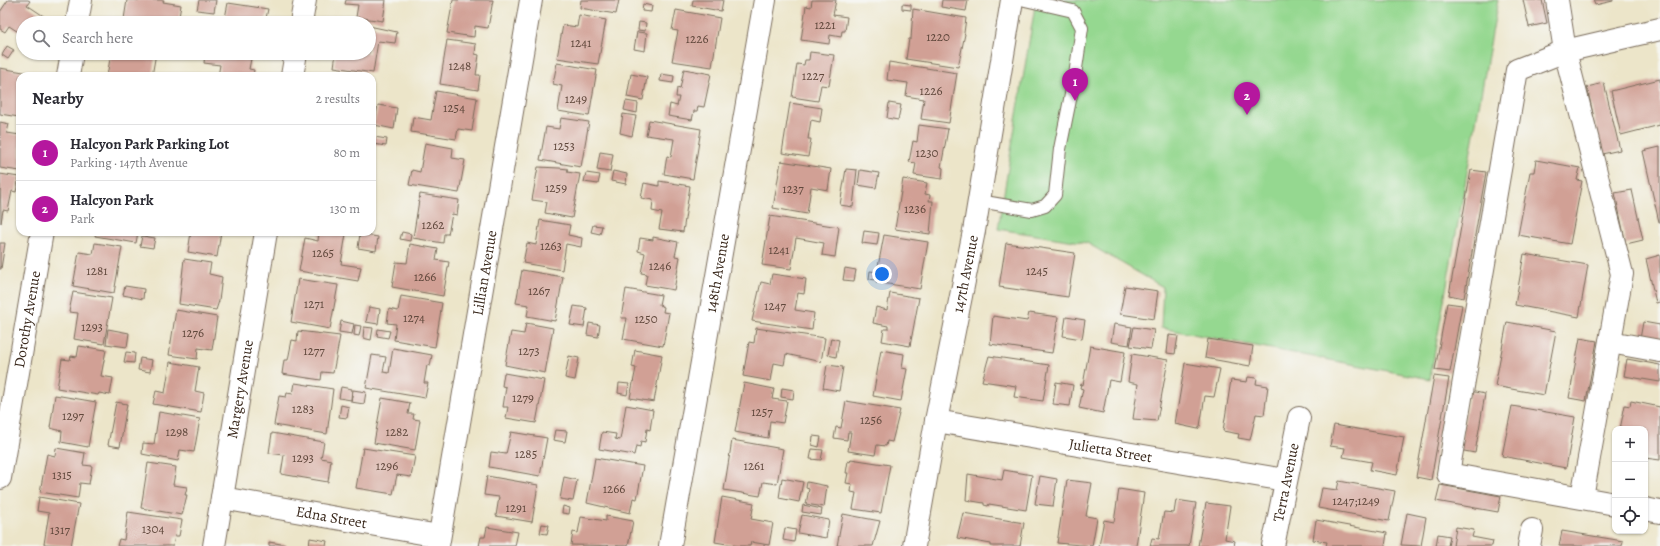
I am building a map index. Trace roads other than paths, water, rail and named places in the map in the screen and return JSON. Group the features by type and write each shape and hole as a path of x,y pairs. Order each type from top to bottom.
{"street":[{"path":"78,16 81,0"},
{"path":"302,16 305,0"},
{"name":"Lillian Avenue","path":"439,541 531,0"},
{"name":"148th Avenue","path":"670,546 764,0"},
{"name":"147th Avenue","path":"914,546 936,421 979,202 1012,0"},
{"path":"1557,0 1565,51 1622,274 1582,497"},
{"path":"1612,503 1448,474 1517,70 1565,51 1660,29"},
{"path":"69,72 71,60"},
{"path":"293,72 295,60"},
{"name":"Dorothy Avenue","path":"0,478 41,236"},
{"name":"Margery Avenue","path":"214,546 265,236"},
{"path":"1610,342 1660,351"},
{"name":"Terra Avenue","path":"1273,546 1298,418"},
{"name":"Julietta Street","path":"936,421 1285,480"},
{"name":"Edna Street","path":"222,498 439,541"},
{"path":"1648,510 1660,512"}],"lane":[{"path":"979,202 1032,210 1045,206 1055,195 1060,149 1075,75 1082,28 1073,11 1025,0"}],"place":[{"name":"Halcyon Park Parking Lot","path":"1075,101"},
{"name":"Halcyon Park","path":"1247,115"}]}
